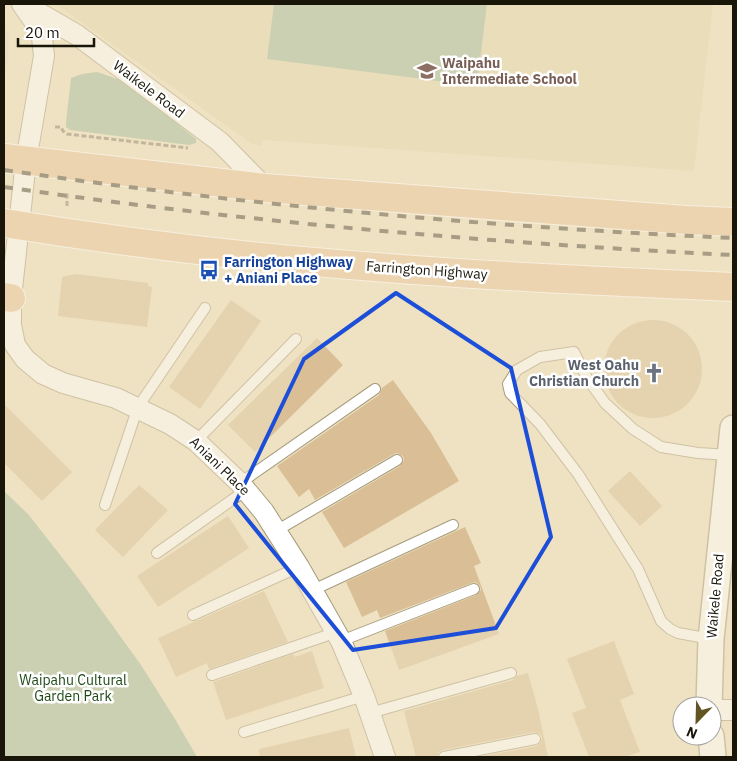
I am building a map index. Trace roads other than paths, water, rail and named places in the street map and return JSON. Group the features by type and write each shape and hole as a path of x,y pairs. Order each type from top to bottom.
{"main road":[{"path":"15,160 264,188 733,222"},
{"name":"Farrington Highway","path":"11,224 164,245 325,263 554,278 733,287"}],"street":[{"name":"Waikele Road","path":"15,160 44,56 42,37 22,4"},
{"name":"Waikele Road","path":"22,4 77,35 220,142 264,188"},
{"name":"Aniani Place","path":"15,160 7,297 15,345 25,359 43,374 62,383 116,398 170,424 196,441 243,487 264,512 299,566 339,636 367,705 385,757"},
{"name":"Waikele Road","path":"709,696 711,639 727,540 733,428"}],"lane":[{"path":"105,505 138,408 205,308"},
{"path":"196,441 296,339"},
{"path":"711,639 678,633 661,621 638,570 578,474 540,424 510,393 508,384 517,370 540,357 574,352 587,378 605,403 633,428 661,448 732,455"},
{"path":"157,553 375,389"},
{"path":"276,531 397,460"},
{"path":"313,590 453,525"},
{"path":"193,615 299,566"},
{"path":"212,675 339,636 474,589"},
{"path":"244,732 511,673"},
{"path":"444,757 535,739"}],"railway":[{"path":"4,170 185,194 368,213 550,228 733,238"},
{"path":"4,187 186,211 368,230 550,244 733,255"}],"place":[{"name":"Waipahu Intermediate School","path":"427,71"},
{"name":"Farrington Highway + Aniani Place","path":"209,270"},
{"name":"West Oahu Christian Church","path":"654,373"}],"park label":[{"name":"Waipahu Cultural Garden Park","path":"73,688"}]}
